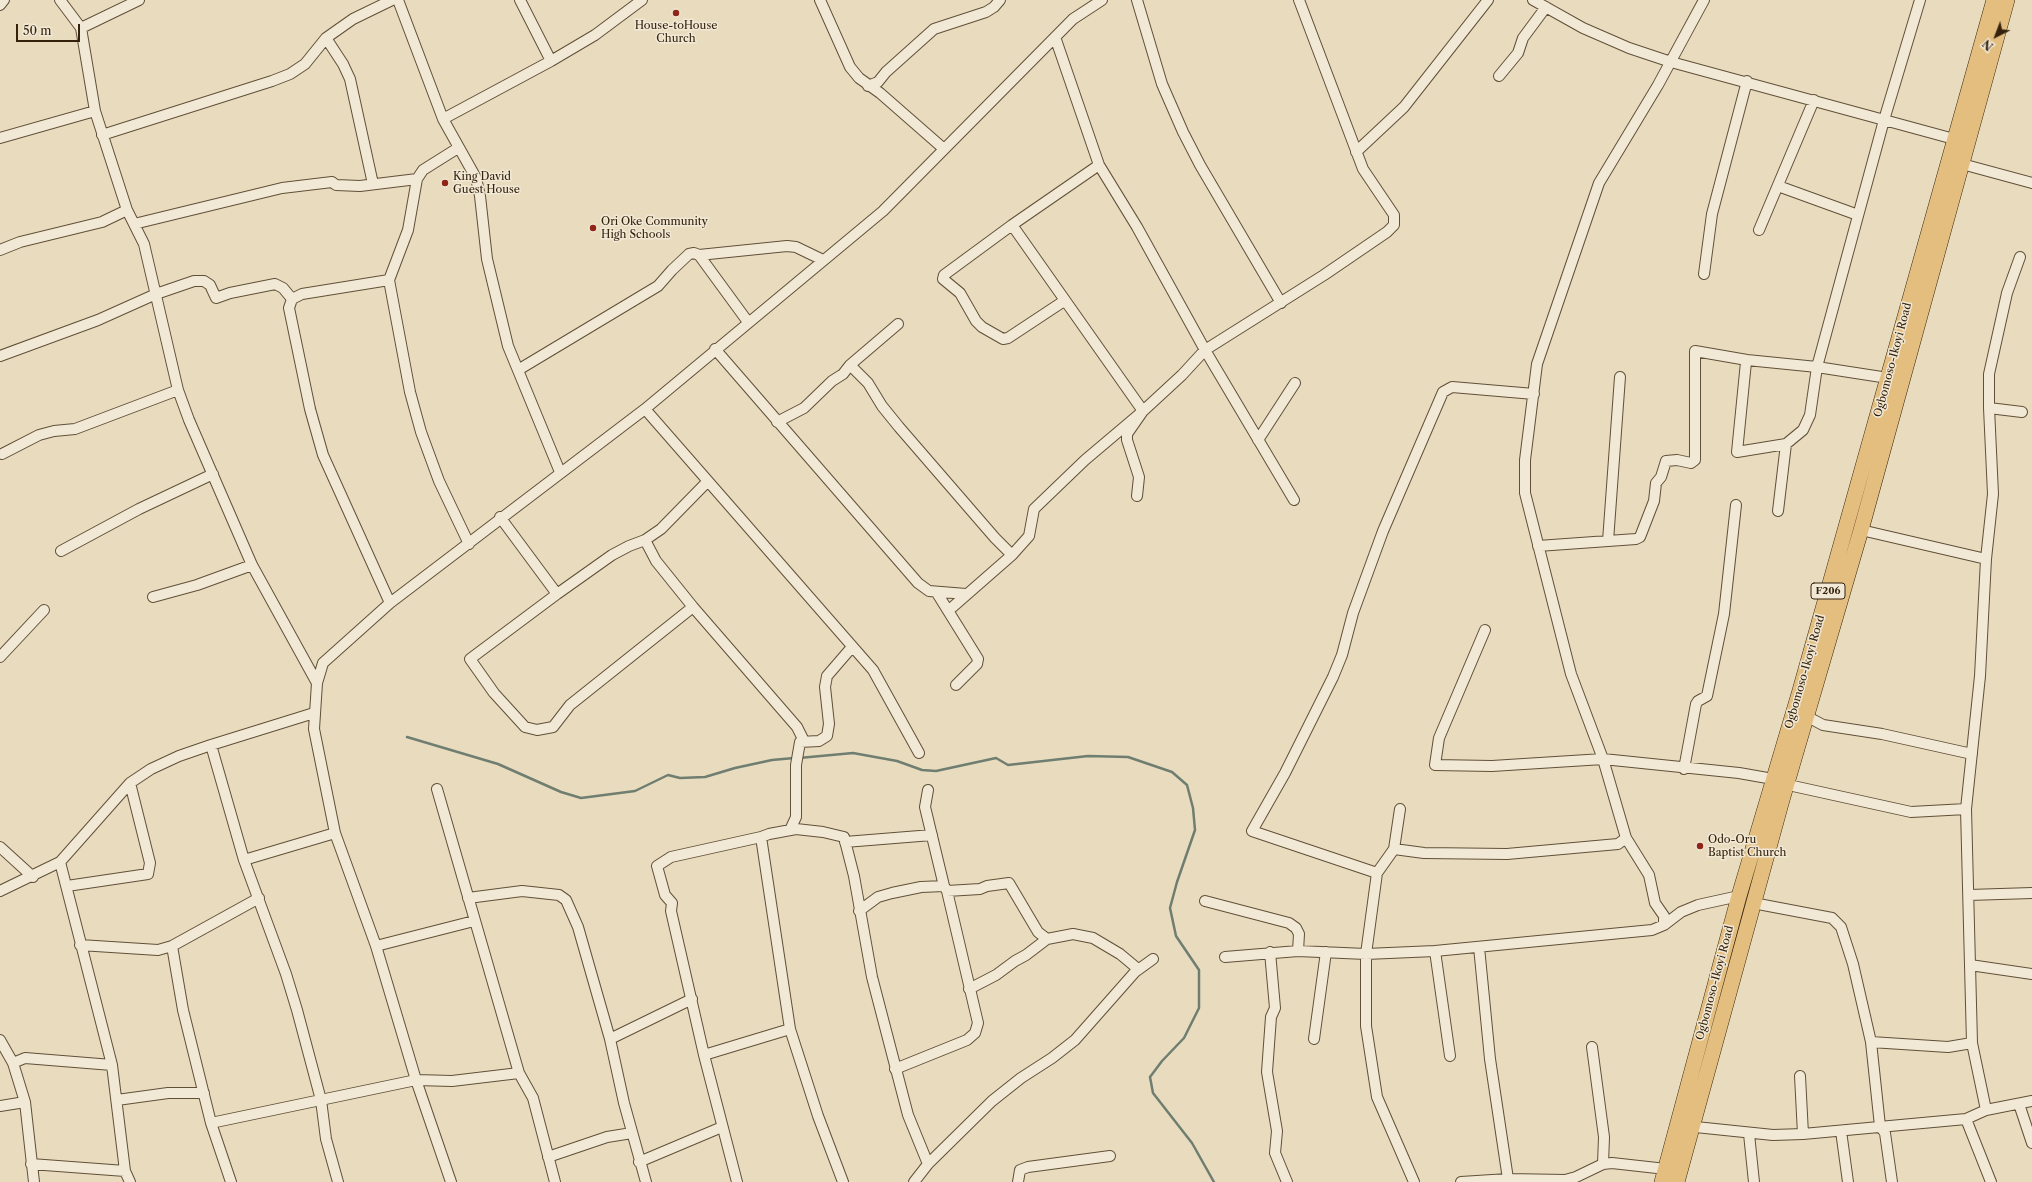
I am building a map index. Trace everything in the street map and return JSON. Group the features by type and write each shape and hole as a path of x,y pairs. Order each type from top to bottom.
{"main road":[{"name":"Ogbomoso-Ikoyi Road","path":"1664,1175 1738,896 1780,780 1806,716 1861,530 1962,164 1994,24 1994,0"},
{"name":"Ogbomoso-Ikoyi Road","path":"1678,1182 1754,903 1799,694 1954,139 1994,24 2007,0"}],"street":[{"path":"0,5 4,0"},
{"path":"60,0 81,28 95,111 126,210 144,244 178,390 252,565 317,683"},
{"path":"81,28 139,0"},
{"path":"102,136 272,82 290,74 305,64 326,38 353,19 392,0"},
{"path":"398,0 443,119 476,178 480,196 487,259 508,346 560,472"},
{"path":"520,0 551,61"},
{"path":"443,119 551,61 595,35 642,0"},
{"path":"820,0 850,67 868,86 880,93 944,150"},
{"path":"868,86 878,82 886,72 934,29 986,12 994,7 1000,0"},
{"path":"452,1182 416,1080 376,946 335,833 314,729 317,683 323,663 390,603 469,544 500,517 645,409 715,349 883,211 1072,19 1102,0"},
{"path":"1137,0 1162,84 1183,132 1200,165 1281,303"},
{"path":"948,611 1012,555 1029,536 1034,509 1085,460 1143,411 1205,350 1281,303 1387,232 1394,225 1394,215 1363,169 1298,0"},
{"path":"1356,152 1404,107 1488,0"},
{"path":"1533,0 1588,31 1671,62 1747,81 1954,139"},
{"path":"1664,925 1664,916 1655,903 1649,875 1626,838 1603,759 1571,674 1525,493 1525,460 1537,364 1599,183 1658,85 1704,0"},
{"path":"1747,360 1737,452 1786,444 1803,430 1810,415 1816,367 1884,120 1920,0"},
{"path":"1499,76 1518,53 1523,38 1546,7"},
{"path":"1055,37 1099,165 1137,227 1205,350 1294,500"},
{"path":"326,38 343,64 350,80 373,184"},
{"path":"1704,274 1712,214 1747,81"},
{"path":"878,82 880,93"},
{"path":"1759,230 1814,100"},
{"path":"0,138 95,111"},
{"path":"458,148 423,170 417,178 408,230 389,280 410,392 421,432 439,481 469,544"},
{"path":"1962,164 2032,183"},
{"path":"1064,301 1008,338 1003,339 982,327 976,321 960,293 943,279 944,275 1012,224 1099,165"},
{"path":"134,224 282,188 332,182 336,185 360,186 417,178"},
{"path":"1778,186 1858,215"},
{"path":"0,250 20,242 102,222 126,210"},
{"path":"1012,224 1064,301 1143,411"},
{"path":"518,370 658,286 689,254 694,253 699,255 787,246 796,247 823,260"},
{"path":"699,255 748,322"},
{"path":"1986,1110 1972,1043 1966,809 1980,676 1986,558 1993,494 1989,408 1991,366 2007,293 2020,257"},
{"path":"389,280 302,294 292,299 289,308 310,409 323,455 390,603"},
{"path":"0,356 98,320 156,294 194,281 204,281 210,285 216,298 230,293 275,284 283,288 292,299"},
{"path":"777,422 804,408 850,365 898,324"},
{"path":"715,349 918,583 929,591 937,593 966,594"},
{"path":"1538,546 1636,539 1640,537 1654,501 1656,483 1661,477 1666,461 1677,460 1691,463 1695,460 1695,351 1747,360 1816,367 1888,378"},
{"path":"850,365 868,383 882,406 899,427 995,538 1012,555"},
{"path":"1608,541 1620,376"},
{"path":"1258,440 1295,383"},
{"path":"1377,873 1252,831 1285,773 1333,677 1342,655 1353,613 1383,531 1443,392 1452,387 1534,394"},
{"path":"2,454 39,435 54,431 75,429 178,390"},
{"path":"1989,408 2022,412"},
{"path":"645,409 872,670 919,753"},
{"path":"1137,496 1139,478 1127,440 1127,434 1143,411"},
{"path":"1778,511 1786,444"},
{"path":"61,551 139,509 213,474"},
{"path":"693,607 570,705 553,727 531,730 525,727 494,693 470,659 612,555 645,540 661,529 708,481"},
{"path":"1684,769 1696,704 1698,701 1707,696 1724,614 1736,505"},
{"path":"500,517 557,594"},
{"path":"1861,530 1986,558"},
{"path":"645,540 656,561 693,607 797,727 804,741"},
{"path":"153,597 197,586 252,565"},
{"path":"937,593 978,659 977,664 956,685"},
{"path":"0,657 44,610"},
{"path":"1485,630 1439,738 1435,764 1500,766 1603,759 1684,769 1739,773 1780,780 1792,786 1911,812 1966,809"},
{"path":"790,830 796,817 796,766 800,742 819,741 827,736 829,724 825,687 827,676 852,646"},
{"path":"0,891 32,877 60,862 130,783 151,769 179,756 211,745 314,713"},
{"path":"1806,716 1823,725 1882,734 1972,754"},
{"path":"211,745 244,860 286,974 321,1100 326,1139 338,1182"},
{"path":"67,886 107,882 148,874 150,863 130,783"},
{"path":"437,789 519,1072 533,1098 555,1182"},
{"path":"896,1070 968,1040 975,1033 978,1023 925,806 928,790"},
{"path":"1400,809 1394,849 1377,873 1366,954 1366,1026 1377,1097 1414,1182"},
{"path":"737,1182 704,1055 671,911 672,904 665,895 657,866 671,857 790,830 824,832 844,837 854,876 859,911 872,977 908,1115 928,1164"},
{"path":"244,860 335,833"},
{"path":"845,842 932,835"},
{"path":"761,837 790,1028 818,1116 843,1182"},
{"path":"1394,849 1424,853 1507,854 1618,844 1626,838"},
{"path":"0,847 32,877"},
{"path":"60,862 80,945 112,1065 125,1171 130,1182"},
{"path":"859,911 878,897 892,892 921,887 980,889 987,886 1009,883 1038,932 1047,939"},
{"path":"468,898 522,891 555,894 566,900 578,927 610,1039 639,1162 646,1182"},
{"path":"1968,895 2032,893"},
{"path":"1225,957 1270,952 1298,951 1366,954 1435,951 1652,930 1664,925 1681,912 1698,905 1738,896"},
{"path":"80,945 158,950 172,946 259,898"},
{"path":"1206,901 1289,923 1296,928 1300,934 1298,951"},
{"path":"1754,903 1832,918 1837,921 1841,927 1853,964 1871,1042 1880,1126 1885,1133 1892,1182"},
{"path":"376,946 474,921"},
{"path":"969,989 1026,955 1047,939 1073,934 1093,938 1120,954 1138,969"},
{"path":"172,946 183,1010 211,1123 230,1182"},
{"path":"1479,947 1490,1059 1508,1178"},
{"path":"1435,951 1450,1056"},
{"path":"1270,952 1275,1008 1270,1017 1267,1072 1277,1131 1275,1153 1287,1182"},
{"path":"1314,1039 1326,952"},
{"path":"914,1182 928,1164 992,1101 1021,1078 1052,1058 1075,1040 1138,969 1153,959"},
{"path":"1970,966 2032,974"},
{"path":"610,1039 692,1000"},
{"path":"704,1055 790,1028"},
{"path":"0,1040 13,1063 25,1102 34,1182"},
{"path":"1871,1042 1948,1048 1972,1043"},
{"path":"1592,1047 1604,1137 1603,1164"},
{"path":"13,1063 25,1058 112,1065"},
{"path":"211,1123 416,1080 452,1081 519,1072"},
{"path":"1800,1076 1802,1134"},
{"path":"117,1100 168,1093 204,1093"},
{"path":"1677,1124 1692,1128 1749,1134 1802,1134 1966,1119 1986,1110 2032,1101"},
{"path":"0,1106 25,1102"},
{"path":"2019,1104 2032,1142"},
{"path":"1966,1119 1991,1182"},
{"path":"639,1162 722,1127"},
{"path":"1841,1131 1848,1182"},
{"path":"548,1157 607,1137 632,1133"},
{"path":"1749,1134 1754,1182"},
{"path":"1018,1182 1020,1170 1028,1167 1110,1156"},
{"path":"31,1164 125,1171"},
{"path":"1461,1182 1508,1178 1565,1180 1576,1177 1603,1164 1612,1164 1664,1175"}],"waterway":[{"path":"407,737 498,764 561,792 581,798 635,791 668,775 680,778 705,777 735,768 772,760 794,758"},
{"path":"799,758 853,753 897,761 922,770 936,771 996,758 1008,765 1088,756 1128,757 1172,772 1187,785 1193,808 1195,830 1177,882 1170,908 1176,936 1199,970 1199,1008 1184,1038 1162,1061 1150,1077 1153,1093 1192,1143 1214,1182"}],"place":[{"name":"House-toHouse Church","path":"676,13"},
{"name":"King David Guest House","path":"445,183"},
{"name":"Ori Oke Community High Schools","path":"593,228"},
{"name":"Odo-Oru Baptist Church","path":"1700,846"}]}
